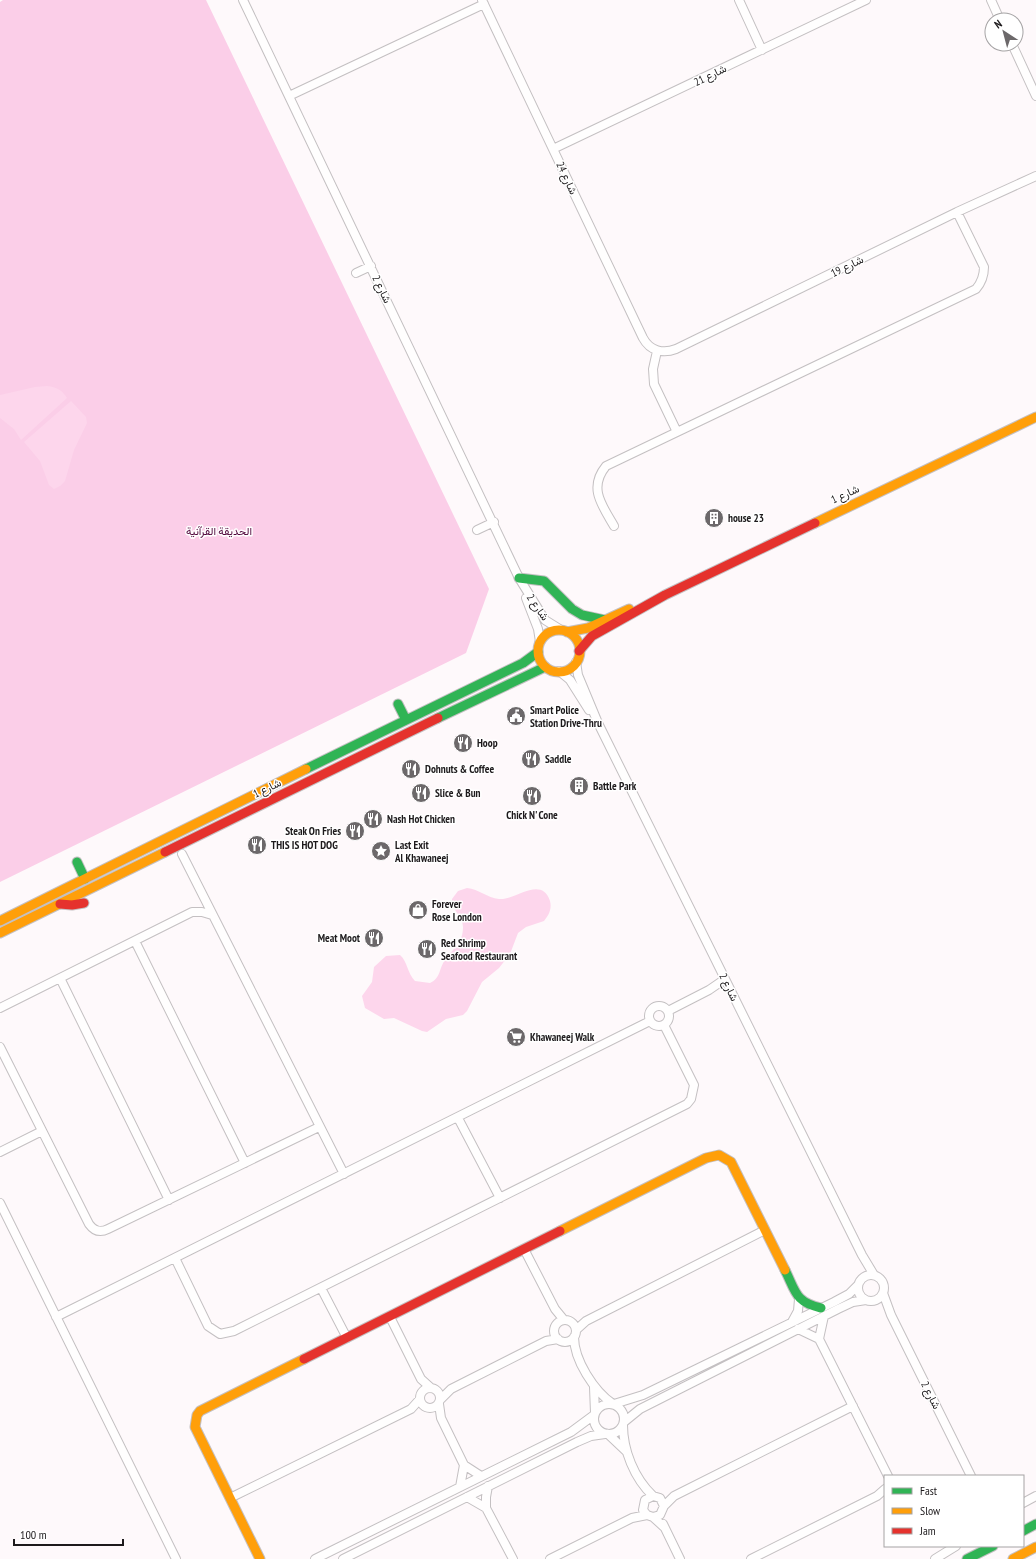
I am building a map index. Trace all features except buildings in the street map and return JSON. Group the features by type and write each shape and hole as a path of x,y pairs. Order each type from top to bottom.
{"main road":[{"name":"شارع 1","path":"564,631 581,630 665,595 1036,417"},
{"path":"519,578 544,581 572,609 582,615 605,620"},
{"name":"شارع 1","path":"579,651 592,636 665,595"},
{"path":"564,631 575,638 579,651 576,662 569,669 560,672 545,666 540,660 538,652 540,642 548,633 564,631"},
{"name":"شارع 1","path":"0,921 232,805 523,663 538,652"},
{"name":"شارع 1","path":"0,933 545,666"},
{"path":"398,704 406,720"},
{"path":"77,862 85,879"},
{"path":"60,904 72,905 84,903"},
{"path":"260,1559 195,1427 197,1416 206,1408 712,1155 726,1157 731,1162 799,1298 822,1312"},
{"path":"1024,1530 1036,1524"},
{"path":"967,1559 991,1547"},
{"path":"1013,1559 1036,1547"}],"street":[{"name":"شارع 2","path":"243,0 494,522 519,578 538,629 540,642"},
{"path":"739,0 762,50"},
{"name":"شارع 21","path":"554,149 866,0"},
{"path":"991,0 996,12"},
{"path":"289,96 483,2"},
{"name":"شارع 24","path":"483,2 645,342 657,351"},
{"path":"1016,52 1036,96"},
{"name":"شارع 19","path":"657,351 676,349 957,212 1036,176"},
{"path":"614,526 597,493 597,483 600,474 606,466 976,289 984,275 984,267 957,212"},
{"path":"356,273 371,266"},
{"path":"657,351 653,369 654,384 676,432"},
{"path":"477,530 494,522"},
{"name":"شارع 2","path":"519,578 545,620 564,631"},
{"name":"شارع 2","path":"576,662 578,675 596,718 862,1256 874,1275"},
{"name":"شارع 2","path":"560,672 570,680 596,718"},
{"path":"182,854 344,1174"},
{"path":"0,1008 192,912 199,904 202,895"},
{"path":"192,912 202,912 212,915"},
{"path":"135,941 245,1163"},
{"path":"60,978 169,1200"},
{"path":"668,1011 727,982"},
{"path":"663,1006 668,1011 669,1019 664,1025 656,1026 650,1021 648,1015 654,1007 663,1006"},
{"path":"56,1317 650,1021"},
{"path":"175,1258 208,1326 220,1334 234,1331 687,1104 692,1099 694,1085 664,1025"},
{"path":"0,1047 88,1224 95,1230 104,1231 319,1127"},
{"path":"458,1118 500,1198"},
{"path":"0,1152 42,1131"},
{"path":"0,1203 176,1559"},
{"path":"230,1498 411,1409 435,1408 451,1389 559,1335 575,1334 586,1321 766,1230"},
{"path":"524,1249 555,1309 559,1335 574,1349 594,1387 623,1411 626,1452"},
{"name":"شارع 2","path":"860,1282 862,1256"},
{"path":"315,1559 578,1428 595,1414 602,1405 613,1404 643,1395 792,1322 822,1312 853,1302 879,1298 883,1293 884,1287 882,1281 874,1275 867,1275 849,1294 822,1312 798,1330 640,1409 616,1433 584,1439 343,1559"},
{"path":"860,1282 858,1292 869,1300"},
{"path":"321,1288 347,1338"},
{"name":"شارع 2","path":"883,1293 891,1315 971,1475"},
{"path":"792,1322 798,1311 799,1298"},
{"name":"شارع 2","path":"869,1300 891,1315"},
{"path":"555,1309 568,1321 575,1334 574,1349"},
{"path":"819,1339 822,1312"},
{"path":"390,1317 421,1379 434,1389 440,1401 440,1418"},
{"path":"568,1321 586,1321"},
{"path":"559,1335 568,1321"},
{"path":"798,1330 809,1333 819,1339 888,1475"},
{"path":"421,1379 421,1396 427,1408 440,1418 464,1466 481,1476"},
{"path":"594,1387 596,1426 626,1452 644,1486 656,1497 663,1510 664,1527"},
{"path":"411,1409 421,1396 434,1389 451,1389"},
{"path":"656,1497 674,1496 853,1406"},
{"path":"460,1487 464,1466"},
{"path":"488,1486 486,1508 511,1558"},
{"path":"644,1486 647,1510 664,1527 680,1559"},
{"path":"751,1559 877,1496 884,1490"},
{"path":"663,1510 674,1496"},
{"path":"1024,1502 1036,1496"},
{"path":"467,1497 486,1508"},
{"path":"550,1559 647,1510 656,1497"},
{"path":"647,1510 663,1510"},
{"path":"935,1559 954,1547"}],"green space":[{"name":"الحديقة القرآنية","path":"3,0 206,0 489,589 466,653 0,882 0,2"}],"shaded area":[{"path":"47,386 59,389 67,398 21,440 14,429 0,418 0,395 35,387"},
{"path":"71,401 86,417 87,423 74,450 65,481 54,489 49,485 40,461 24,442"},
{"path":"467,888 499,899 505,899 534,889 540,890 546,894 550,901 550,912 544,921 526,927 518,933 510,954 499,968 482,982 467,1011 463,1015 446,1019 427,1032 394,1018 384,1019 365,1008 362,996 372,982 374,967 386,956 400,955 405,961 410,975 415,981 430,983 434,981 443,963 459,942 463,933 462,923 453,906 452,899 458,891"}],"traffic: fast":[{"path":"519,578 544,581 572,609 582,615 605,620"},
{"path":"306,769 523,663 538,652"},
{"path":"438,718 545,667"},
{"path":"398,704 406,720"},
{"path":"77,862 85,879"},
{"path":"785,1270 797,1295 806,1303 821,1308"},
{"path":"1024,1530 1036,1524"},
{"path":"967,1559 991,1547"}],"traffic: slow":[{"path":"815,523 1036,417"},
{"path":"567,632 588,628 629,609"},
{"path":"559,630 574,636 580,651 574,666 559,672 544,666 538,651 544,636 559,630"},
{"path":"0,921 306,769"},
{"path":"0,933 165,852"},
{"path":"560,1231 706,1158 719,1155 731,1162 785,1270"},
{"path":"260,1559 195,1427 197,1415 200,1411 304,1359"},
{"path":"1013,1559 1036,1547"}],"traffic: jam":[{"path":"579,651 592,636 665,595 815,523"},
{"path":"165,852 438,718"},
{"path":"60,904 72,905 84,903"},
{"path":"304,1359 560,1231"}],"place":[{"name":"house 23","path":"714,518"},
{"name":"Smart Police Station Drive-Thru","path":"516,716"},
{"name":"Hoop","path":"463,743"},
{"name":"Saddle","path":"531,759"},
{"name":"Dohnuts & Coffee","path":"411,769"},
{"name":"Battle Park","path":"579,786"},
{"name":"Slice & Bun","path":"421,793"},
{"name":"Chick N' Cone","path":"532,796"},
{"name":"Nash Hot Chicken","path":"373,819"},
{"name":"Steak On Fries","path":"355,831"},
{"name":"THIS IS HOT DOG","path":"257,845"},
{"name":"Last Exit Al Khawaneej","path":"381,851"},
{"name":"Forever Rose London","path":"418,910"},
{"name":"Meat Moot","path":"374,938"},
{"name":"Red Shrimp Seafood Restaurant","path":"427,949"},
{"name":"Khawaneej Walk","path":"516,1037"}]}
